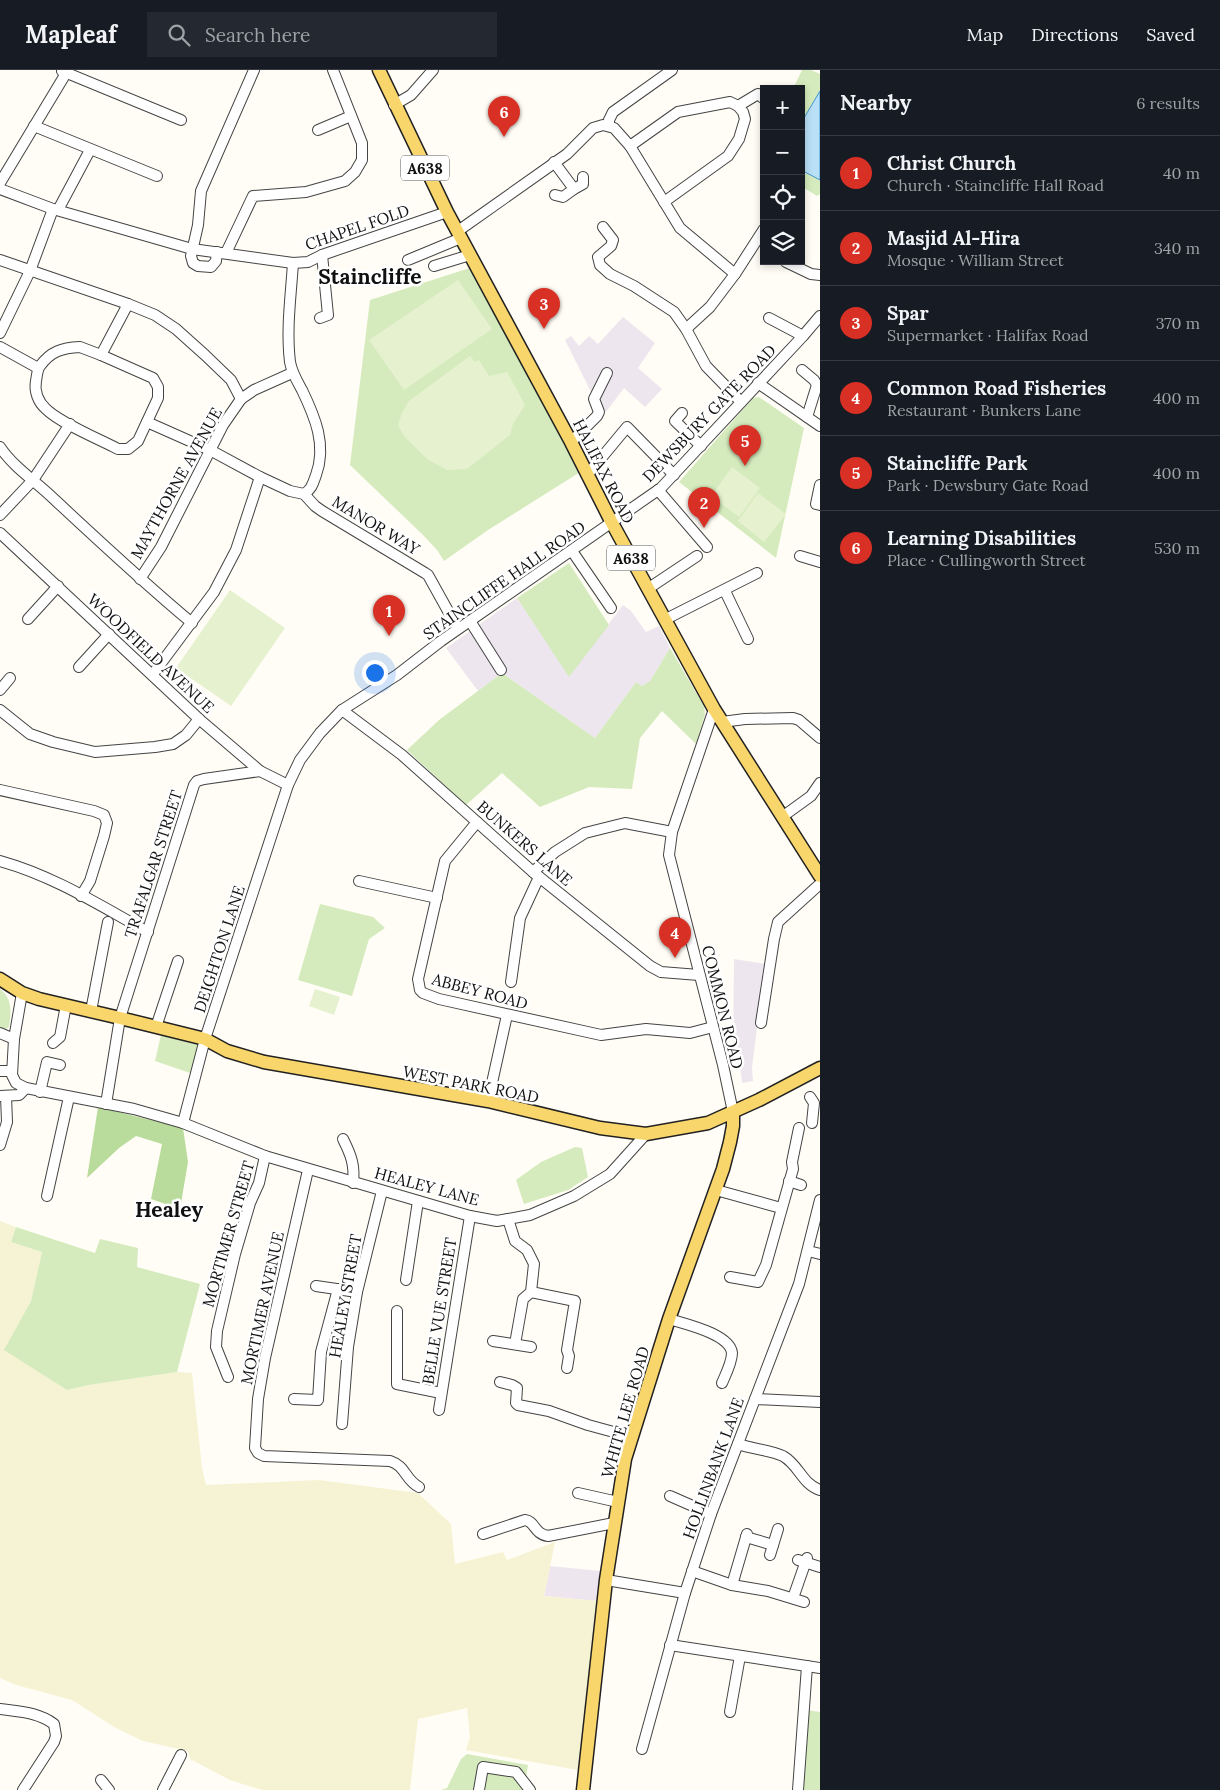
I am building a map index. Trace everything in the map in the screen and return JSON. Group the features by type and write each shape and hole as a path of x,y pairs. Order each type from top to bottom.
{"main road":[{"name":"HALIFAX ROAD","path":"379,70 447,212 588,474 612,523 714,709 820,876"},
{"path":"0,979 22,993 39,999 204,1040"},
{"name":"WEST PARK ROAD","path":"204,1040 227,1051 264,1062 488,1101 600,1128 646,1134 708,1123 761,1099 820,1068"},
{"name":"WHITE LEE ROAD","path":"583,1790 606,1580 625,1459 669,1318 716,1190 730,1142 733,1112"}],"street":[{"path":"254,70 202,191 198,225 191,256 193,263 198,266 211,267 216,261 253,196 306,192 345,181 355,172 362,160 362,143 333,70"},
{"path":"394,104 411,96 433,70"},
{"path":"608,126 612,112 672,70"},
{"path":"0,183 65,71 182,120"},
{"path":"738,106 758,94 760,96"},
{"path":"630,146 678,112 730,102 738,106 743,112 745,119 739,140 728,156 664,202"},
{"path":"318,130 352,116"},
{"path":"408,260 459,235 567,154 593,128 603,125 614,128 630,146 680,228 735,274"},
{"path":"34,126 157,176"},
{"path":"0,333 30,271 55,210 90,150"},
{"path":"554,162 574,189"},
{"path":"555,195 562,197 583,184 583,177"},
{"name":"CHAPEL FOLD","path":"0,188 55,210 192,249 293,262 308,262 322,255 447,212"},
{"path":"603,227 613,240 610,246 598,257 600,265 610,274 634,286 674,312 686,329 706,366 741,402"},
{"path":"686,329 710,307 735,274 760,235"},
{"path":"320,318 328,315 322,255"},
{"path":"434,266 470,255"},
{"path":"0,260 155,315 176,329 231,380 241,399"},
{"path":"293,262 289,322 290,361 292,373 316,420 320,438 318,469 312,487 304,494"},
{"path":"792,265 811,274 820,275"},
{"path":"101,355 128,304"},
{"name":"DEWSBURY GATE ROAD","path":"612,523 658,490 674,475 820,316"},
{"path":"768,318 803,336"},
{"path":"0,346 38,368"},
{"path":"80,347 101,355 153,378 158,387 158,398 147,422 138,440 128,449 118,449 46,409 39,400 35,388 38,368 51,354 64,348 80,347"},
{"path":"802,370 817,385 807,417"},
{"name":"MAYTHORNE AVENUE","path":"140,579 160,547 223,425 241,399 254,390 292,373"},
{"path":"570,442 597,416 599,412 594,399 607,373"},
{"path":"758,383 820,426"},
{"path":"682,413 675,420 701,446"},
{"name":"MANOR WAY","path":"147,422 210,450 290,491 304,494 314,506 428,575 458,629"},
{"path":"0,515 34,480 70,424"},
{"path":"588,474 627,427 674,475"},
{"path":"0,447 8,459 34,480 140,579 192,623"},
{"path":"153,674 214,592 236,550 260,477"},
{"path":"820,486 816,504 820,505"},
{"path":"658,490 707,547"},
{"name":"STAINCLIFFE HALL ROAD","path":"288,785 300,760 316,737 342,710 397,675 458,629 612,523"},
{"name":"WOODFIELD AVENUE","path":"0,533 199,719 260,771 288,785"},
{"path":"572,551 611,608"},
{"path":"649,588 697,556"},
{"path":"800,556 820,562"},
{"path":"666,619 757,574"},
{"path":"28,619 58,586"},
{"path":"724,591 748,639"},
{"path":"470,621 501,670"},
{"path":"79,667 109,634"},
{"path":"0,690 10,678"},
{"name":"COMMON ROAD","path":"714,709 672,832 669,855 733,1112"},
{"path":"0,710 30,734 53,742 95,752 155,748 173,744 186,734 199,719"},
{"name":"BUNKERS LANE","path":"342,710 402,755 536,874 650,966 661,972 699,974"},
{"path":"722,722 745,719 792,718 799,720 820,738"},
{"name":"TRAFALGAR STREET","path":"106,1104 120,1018 194,785 197,781 204,779 260,771"},
{"path":"782,817 811,796 819,777"},
{"name":"DEIGHTON LANE","path":"183,1123 204,1040 288,785"},
{"path":"0,790 94,811 104,815 107,823 104,836 90,881 81,896"},
{"name":"ABBEY ROAD","path":"477,822 446,861 418,979 420,990 438,999 601,1035 646,1029 690,1033 713,1027"},
{"path":"512,982 520,918 536,874 555,852 585,833 625,824 672,832"},
{"path":"0,861 54,880 148,932"},
{"path":"359,881 437,898"},
{"path":"761,1023 778,922 820,884"},
{"path":"91,1011 108,922"},
{"path":"156,1027 178,961"},
{"path":"0,1145 7,1122 3,1096 19,1095 26,1088 16,1083 12,1075 14,1039 22,993"},
{"path":"53,1043 60,1038 66,1005"},
{"path":"488,1101 508,1015"},
{"path":"0,1033 14,1039"},
{"path":"40,1092 47,1062 60,1065"},
{"path":"0,1071 12,1071"},
{"name":"HEALEY LANE","path":"26,1088 134,1109 183,1123 265,1156 308,1170 470,1216 497,1221 530,1215 574,1196 610,1174 646,1134"},
{"path":"47,1196 69,1097"},
{"path":"810,1097 817,1109 812,1123"},
{"path":"730,1277 758,1282 766,1265 793,1169 792,1162 799,1128"},
{"path":"343,1139 352,1156 355,1168 353,1183"},
{"name":"MORTIMER STREET","path":"228,1378 216,1347 217,1331 235,1254 250,1203 259,1183 265,1156"},
{"name":"MORTIMER AVENUE","path":"308,1170 265,1358 258,1399 255,1448 258,1453 264,1456 390,1461 402,1468 412,1484 419,1487"},
{"path":"789,1181 801,1185"},
{"path":"716,1190 781,1208"},
{"name":"HEALEY STREET","path":"342,1424 348,1347 358,1292 382,1191"},
{"name":"HOLLINBANK LANE","path":"642,1749 692,1571 711,1514 799,1284 820,1200"},
{"path":"406,1280 418,1201"},
{"name":"BELLE VUE STREET","path":"439,1410 470,1216"},
{"path":"508,1219 516,1240 527,1250 534,1264 531,1292 522,1299 515,1344"},
{"path":"808,1250 820,1254"},
{"path":"316,1286 358,1292"},
{"path":"294,1399 318,1400 321,1352 338,1289"},
{"path":"531,1292 575,1301 567,1350 569,1356 567,1368"},
{"path":"397,1311 397,1384 441,1393"},
{"path":"669,1318 718,1336 728,1342 732,1350 732,1358 722,1383"},
{"path":"493,1341 531,1347"},
{"path":"569,1356 580,1358"},
{"path":"500,1382 517,1388 516,1403 518,1405 549,1411 588,1426 632,1437"},
{"path":"755,1400 820,1402"},
{"path":"344,1408 356,1408"},
{"path":"738,1444 782,1456 793,1464 808,1484 820,1490"},
{"path":"578,1493 618,1502"},
{"path":"670,1496 711,1514"},
{"path":"483,1534 525,1520 530,1521 540,1533 548,1536 614,1523"},
{"path":"732,1585 747,1536 772,1550 778,1529"},
{"path":"793,1598 803,1560 820,1567"},
{"path":"692,1571 732,1585 768,1591 804,1602"},
{"path":"606,1580 685,1593"},
{"path":"670,1644 820,1668"},
{"path":"730,1712 740,1656"},
{"path":"798,1790 807,1666"},
{"path":"0,1710 26,1712 44,1716 54,1724 56,1736 54,1742 23,1790"},
{"path":"163,1790 180,1755"},
{"path":"479,1790 483,1767 516,1772 530,1790"},
{"path":"102,1780 109,1790"}],"shaded area":[{"path":"623,317 655,343 638,368 662,389 645,407 624,388 606,412 592,394 565,340 571,336 579,346 589,336 598,344"},
{"path":"517,598 569,676 623,605 631,611 646,632 659,626 670,648 650,681 642,686 636,682 595,738 502,673 478,691 446,648"},
{"path":"734,959 765,964 752,1068 753,1081 742,1083 738,1047 733,1047"},
{"path":"0,1221 16,1227 11,1242 42,1252 31,1301 5,1350 67,1390 177,1372 192,1373 202,1468 206,1485 319,1480 418,1493 451,1524 455,1564 503,1552 507,1560 555,1542 544,1596 597,1601 578,1770 466,1750 470,1737 467,1708 418,1719 410,1790 262,1790 230,1780 190,1759 188,1751 143,1741 116,1728 72,1700 16,1685 0,1678"},
{"path":"550,1566 600,1571 597,1601 544,1596"}],"green space":[{"path":"802,70 811,70 820,74 820,91 805,116 805,85 795,85"},
{"path":"805,173 820,180 820,194 817,196 805,188"},
{"path":"476,266 585,469 488,530 444,561 437,550 422,534 350,465 370,300"},
{"path":"458,280 492,329 404,390 369,340"},
{"path":"470,356 475,362 479,360 489,376 507,372 525,405 513,424 510,435 467,469 447,470 427,459 404,436 398,425 409,401"},
{"path":"759,397 804,428 776,558 679,482 753,398"},
{"path":"732,467 760,488 739,517 711,496"},
{"path":"758,493 786,514 764,542 738,521"},
{"path":"569,563 609,625 569,677 517,598"},
{"path":"230,590 285,628 231,706 176,668"},
{"path":"670,648 704,706 705,714 696,744 662,711 640,738 632,789 589,787 540,807 502,773 466,805 407,750 439,720 502,673 595,738 636,682 642,686 650,681"},
{"path":"320,904 373,917 385,928 369,939 352,996 298,980"},
{"path":"0,989 7,997 10,1006 9,1027 3,1031 0,1030"},
{"path":"315,989 340,997 334,1015 309,1006"},
{"path":"161,1035 198,1045 193,1074 155,1061"},
{"path":"98,1107 183,1128 188,1162 180,1209 151,1199 162,1144 136,1136 119,1148 87,1178"},
{"path":"575,1147 582,1148 588,1177 568,1190 524,1204 516,1180 541,1162"},
{"path":"16,1227 95,1253 100,1239 138,1248 137,1267 200,1284 177,1372 67,1390 4,1350 31,1301 42,1252 11,1242"},
{"path":"807,1710 820,1712 820,1790 801,1790"},
{"path":"467,1754 528,1765 524,1790 441,1790 447,1788 461,1759"}],"water":[{"path":"820,91 820,180 805,172 805,116"}],"place":[{"name":"Learning Disabilities","path":"504,137"},
{"name":"Spar","path":"544,329"},
{"name":"Staincliffe Park","path":"745,466"},
{"name":"Masjid Al-Hira","path":"704,528"},
{"name":"Christ Church","path":"389,636"},
{"name":"Common Road Fisheries","path":"675,958"}],"district":[{"name":"Staincliffe","path":"370,276"},
{"name":"Healey","path":"169,1209"}]}
